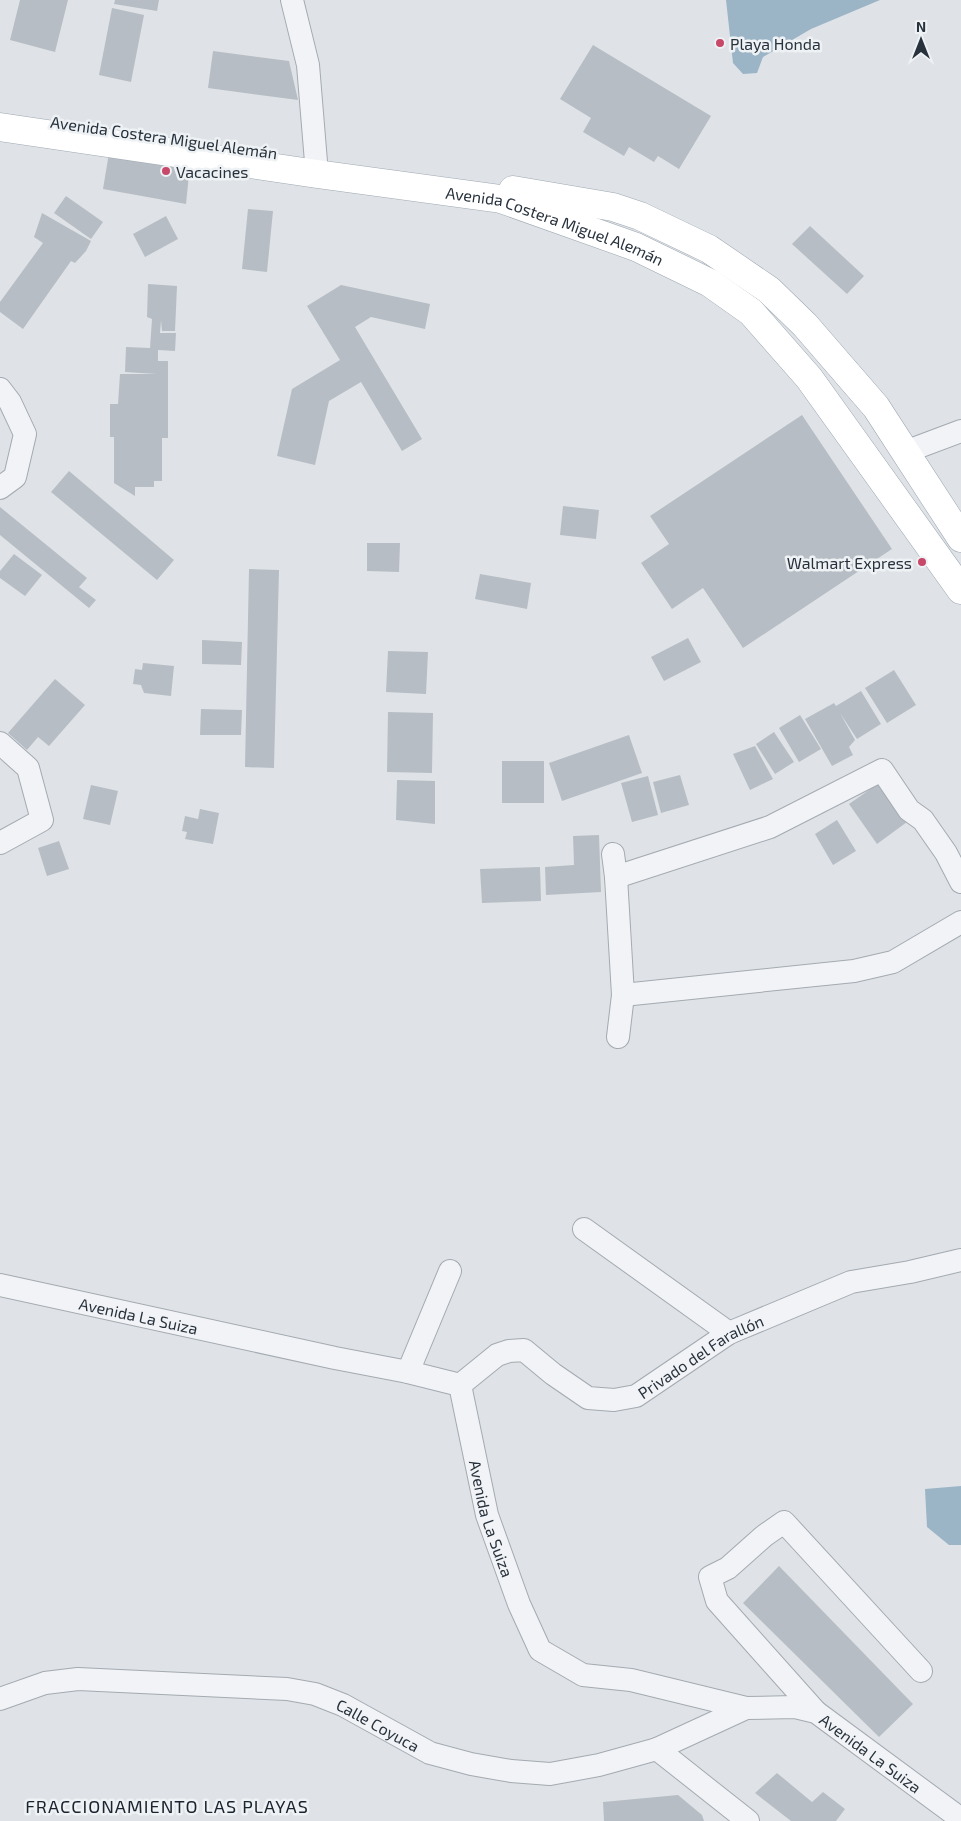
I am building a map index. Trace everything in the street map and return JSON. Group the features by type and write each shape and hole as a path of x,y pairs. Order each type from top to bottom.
{"main road":[{"name":"Avenida Costera Miguel Alemán","path":"0,108 25,117 501,199 636,247 710,283 751,312 809,378 961,590"},
{"name":"Avenida Costera Miguel Alemán","path":"0,127 316,166 613,206 640,216 709,249 769,290 805,325 876,407 961,538"}],"street":[{"path":"292,0 308,64 316,166"},
{"path":"0,389 10,402 26,434 15,477 0,488"},
{"path":"905,452 961,431"},
{"path":"0,744 28,768 42,820 0,842"},
{"path":"616,877 770,827 882,770 909,810 954,847 961,882"},
{"path":"613,854 623,995 618,1037"},
{"path":"623,995 854,971 893,962 961,922"},
{"path":"584,1229 729,1333"},
{"name":"Privado del Farallón","path":"460,1386 497,1355 509,1351 524,1350 553,1374 588,1398 614,1400 636,1396 729,1333 851,1282 910,1272 961,1260"},
{"path":"408,1372 450,1271"},
{"name":"Avenida La Suiza","path":"0,1285 408,1372 460,1386 487,1515 519,1604 540,1650 583,1675 631,1680 746,1708 795,1707 816,1712 961,1819"},
{"path":"816,1712 717,1601 710,1577 728,1568 764,1536 784,1522 921,1671"},
{"name":"Calle Coyuca","path":"0,1699 45,1683 78,1679 287,1689 314,1694 343,1705 430,1753 471,1764 511,1771 550,1774 599,1765 657,1748 746,1708"},
{"path":"657,1748 748,1821"}],"water":[{"path":"726,0 880,0 811,29 763,57 757,73 743,74 733,63"},
{"path":"961,1486 961,1545 949,1545 927,1527 925,1489"}],"building":[{"path":"20,0 68,0 55,52 10,40"},
{"path":"115,0 159,0 157,11 114,4"},
{"path":"112,8 144,15 131,82 99,75"},
{"path":"593,45 711,116 679,169 658,156 654,162 629,147 624,156 583,132 591,118 560,99"},
{"path":"213,51 289,61 298,100 208,88"},
{"path":"109,153 190,165 186,204 103,189"},
{"path":"66,196 103,222 91,239 54,213"},
{"path":"248,209 273,211 267,272 242,269"},
{"path":"42,213 91,241 86,251 75,263 71,261 23,329 0,312 0,302 43,243 34,237"},
{"path":"166,216 178,239 145,257 133,234"},
{"path":"810,226 864,276 847,294 792,244"},
{"path":"148,284 177,286 175,331 162,331 161,320 160,333 176,333 175,351 158,350 158,361 168,361 168,438 162,438 162,481 154,481 154,487 135,487 135,496 114,483 114,437 110,437 110,404 118,404 120,374 157,374 125,372 126,347 150,348 152,319 147,317"},
{"path":"341,285 430,304 425,329 371,317 355,327 422,439 402,451 361,382 329,401 315,465 277,456 292,389 340,360 307,306"},
{"path":"802,415 892,549 743,648 703,588 672,609 641,563 669,544 650,516"},
{"path":"69,471 174,560 157,580 51,492"},
{"path":"563,506 599,510 596,539 560,535"},
{"path":"0,507 87,578 79,587 96,600 89,608 0,535"},
{"path":"367,543 400,543 399,572 367,571"},
{"path":"14,554 42,575 25,596 0,578 0,571"},
{"path":"249,569 279,570 274,768 245,767"},
{"path":"480,574 531,583 527,609 475,599"},
{"path":"688,638 701,662 664,681 651,657"},
{"path":"202,640 242,642 241,665 202,664"},
{"path":"388,651 428,652 426,694 386,692"},
{"path":"143,663 174,666 171,696 144,693 141,685 133,684 135,669 142,670"},
{"path":"894,670 916,705 887,723 865,688"},
{"path":"55,679 85,705 49,746 38,737 27,750 8,733"},
{"path":"861,691 881,724 857,739 840,713 855,740 849,747 853,755 832,766 805,719 834,703 836,706"},
{"path":"201,709 242,710 241,735 200,735"},
{"path":"388,712 433,713 432,773 387,772"},
{"path":"800,715 821,749 799,762 779,728"},
{"path":"774,732 794,762 775,774 756,744"},
{"path":"629,735 642,773 562,801 549,763"},
{"path":"755,746 773,779 750,790 733,754"},
{"path":"502,761 544,761 544,803 502,803"},
{"path":"680,775 689,805 661,813 653,782"},
{"path":"648,776 658,815 632,822 621,783"},
{"path":"397,780 435,781 435,824 396,820"},
{"path":"879,783 907,822 877,844 849,804"},
{"path":"91,785 118,791 110,825 83,819"},
{"path":"200,809 219,813 213,844 185,839 187,832 182,831 185,816 198,819"},
{"path":"837,820 856,851 833,865 815,834"},
{"path":"599,835 601,892 546,895 545,867 574,865 573,836"},
{"path":"59,841 69,869 47,876 38,848"},
{"path":"540,867 541,901 482,903 480,869"},
{"path":"779,1566 913,1704 879,1737 743,1603"},
{"path":"777,1773 812,1802 823,1792 845,1809 836,1821 791,1821 755,1793"},
{"path":"678,1795 702,1815 704,1821 604,1821 603,1802"}],"place":[{"name":"Playa Honda","path":"720,43"},
{"name":"Vacacines","path":"166,171"},
{"name":"Walmart Express","path":"922,562"}],"district":[{"name":"FRACCIONAMIENTO LAS PLAYAS","path":"167,1806"}]}
